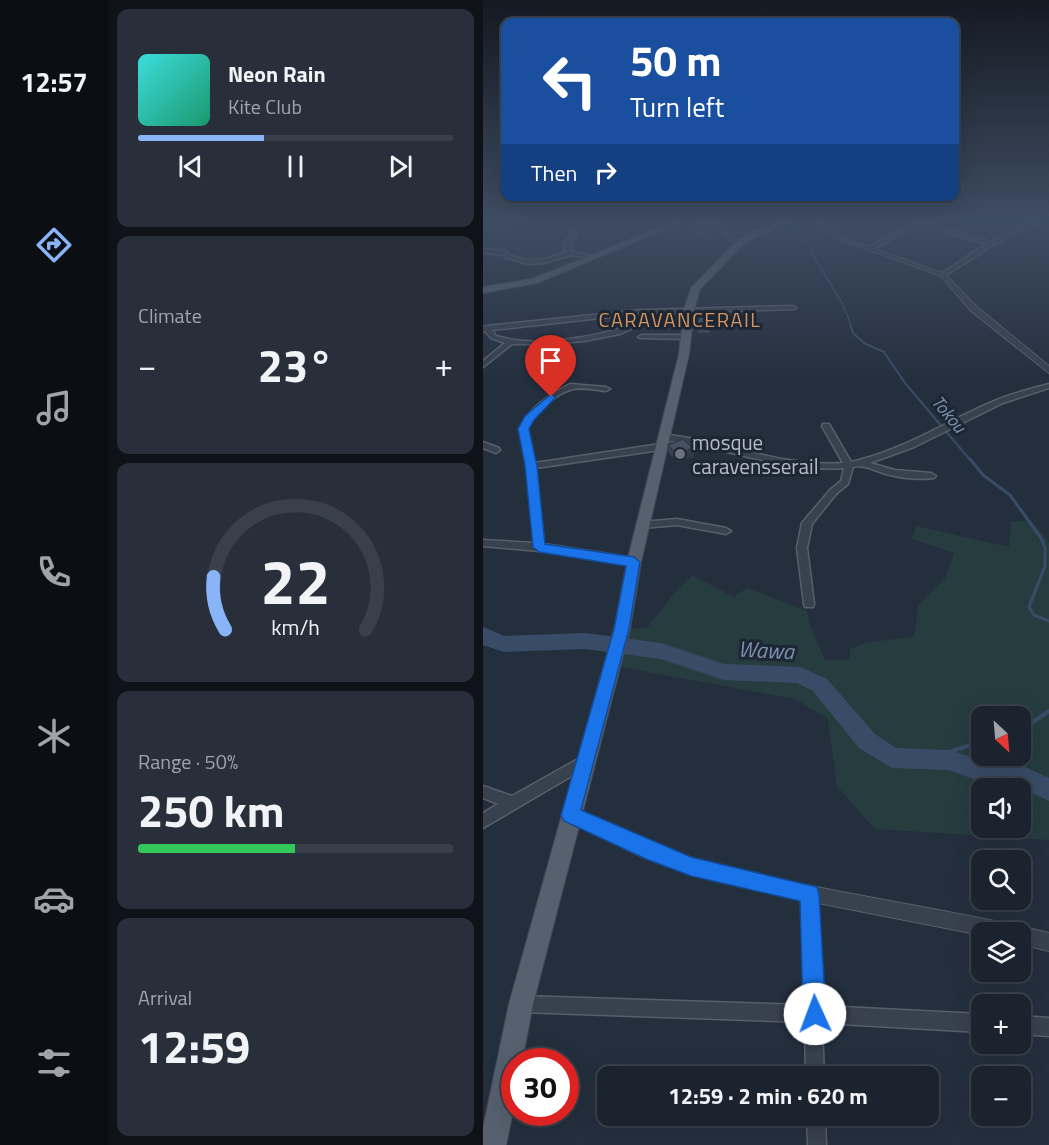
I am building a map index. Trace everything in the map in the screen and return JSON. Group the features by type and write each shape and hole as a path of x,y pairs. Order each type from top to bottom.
{"main road":[{"path":"483,290 534,281 552,273"},
{"path":"493,1145 521,1004 622,629 642,525 684,354 689,310 696,288 711,273"}],"street":[{"path":"939,273 943,275 973,309 1049,370"},
{"path":"485,328 641,312 793,308"},
{"path":"485,328 493,337 520,343 614,335 630,330 643,322 641,312"},
{"path":"642,337 685,336"},
{"path":"483,365 510,342"},
{"path":"539,547 531,466 523,429 529,418 551,397 573,386 606,389"},
{"path":"531,466 604,457 661,442 685,439 771,460 822,467 849,465 929,438 951,424 1004,399 1049,386"},
{"path":"809,604 802,548 807,523 833,492 845,482 849,465 826,426"},
{"path":"483,445 496,450"},
{"path":"861,462 873,469 931,476"},
{"path":"642,525 677,522 726,531"},
{"path":"483,543 539,547 634,562"},
{"path":"483,821 587,760"},
{"path":"483,792 512,803"},
{"path":"571,815 652,852 691,866 810,894 971,925"},
{"path":"810,894 816,1066"},
{"path":"1031,938 1049,942"},
{"path":"521,1004 815,1014 971,1022"},
{"path":"1031,1026 1049,1027"},
{"path":"816,1126 817,1145"}],"green space":[{"path":"1031,520 1049,543 1049,840 1017,838 1031,838 1031,778 971,778 971,835 875,829 837,786 828,719 795,699 620,667 629,629 647,628 692,575 734,597 747,588 807,611 810,625 825,660 850,660 850,649 865,643 914,636 919,605 945,578 954,553 912,539 916,526 1009,547 1011,522"}],"building":[{"path":"701,313 711,313 708,326 697,325"},
{"path":"683,439 693,448 677,455 668,445"}],"waterway":[{"name":"Tokou","path":"824,273 841,301 851,326"},
{"name":"Tokou","path":"850,324 853,333 864,343 884,352 905,383 971,461"},
{"name":"Tokou","path":"970,459 983,475 1010,495 1041,538 1045,548 1045,566 1029,607 1034,615 1049,621"},
{"name":"Wawa","path":"483,635 484,638 504,644 585,641 661,651 724,672 800,675 820,685 867,741 892,758 949,760 984,772 1021,776 1049,790"},
{"path":"1031,723 1049,711"},
{"path":"926,759 971,745"}],"place":[{"name":"mosque caravensserail","path":"680,454"}],"district":[{"name":"CARAVANCERAIL","path":"680,319"}],"route":[{"path":"551,397 529,418 523,429 531,466 539,547 634,562 622,629 571,815 652,852 691,866 810,894 815,1014"}]}
